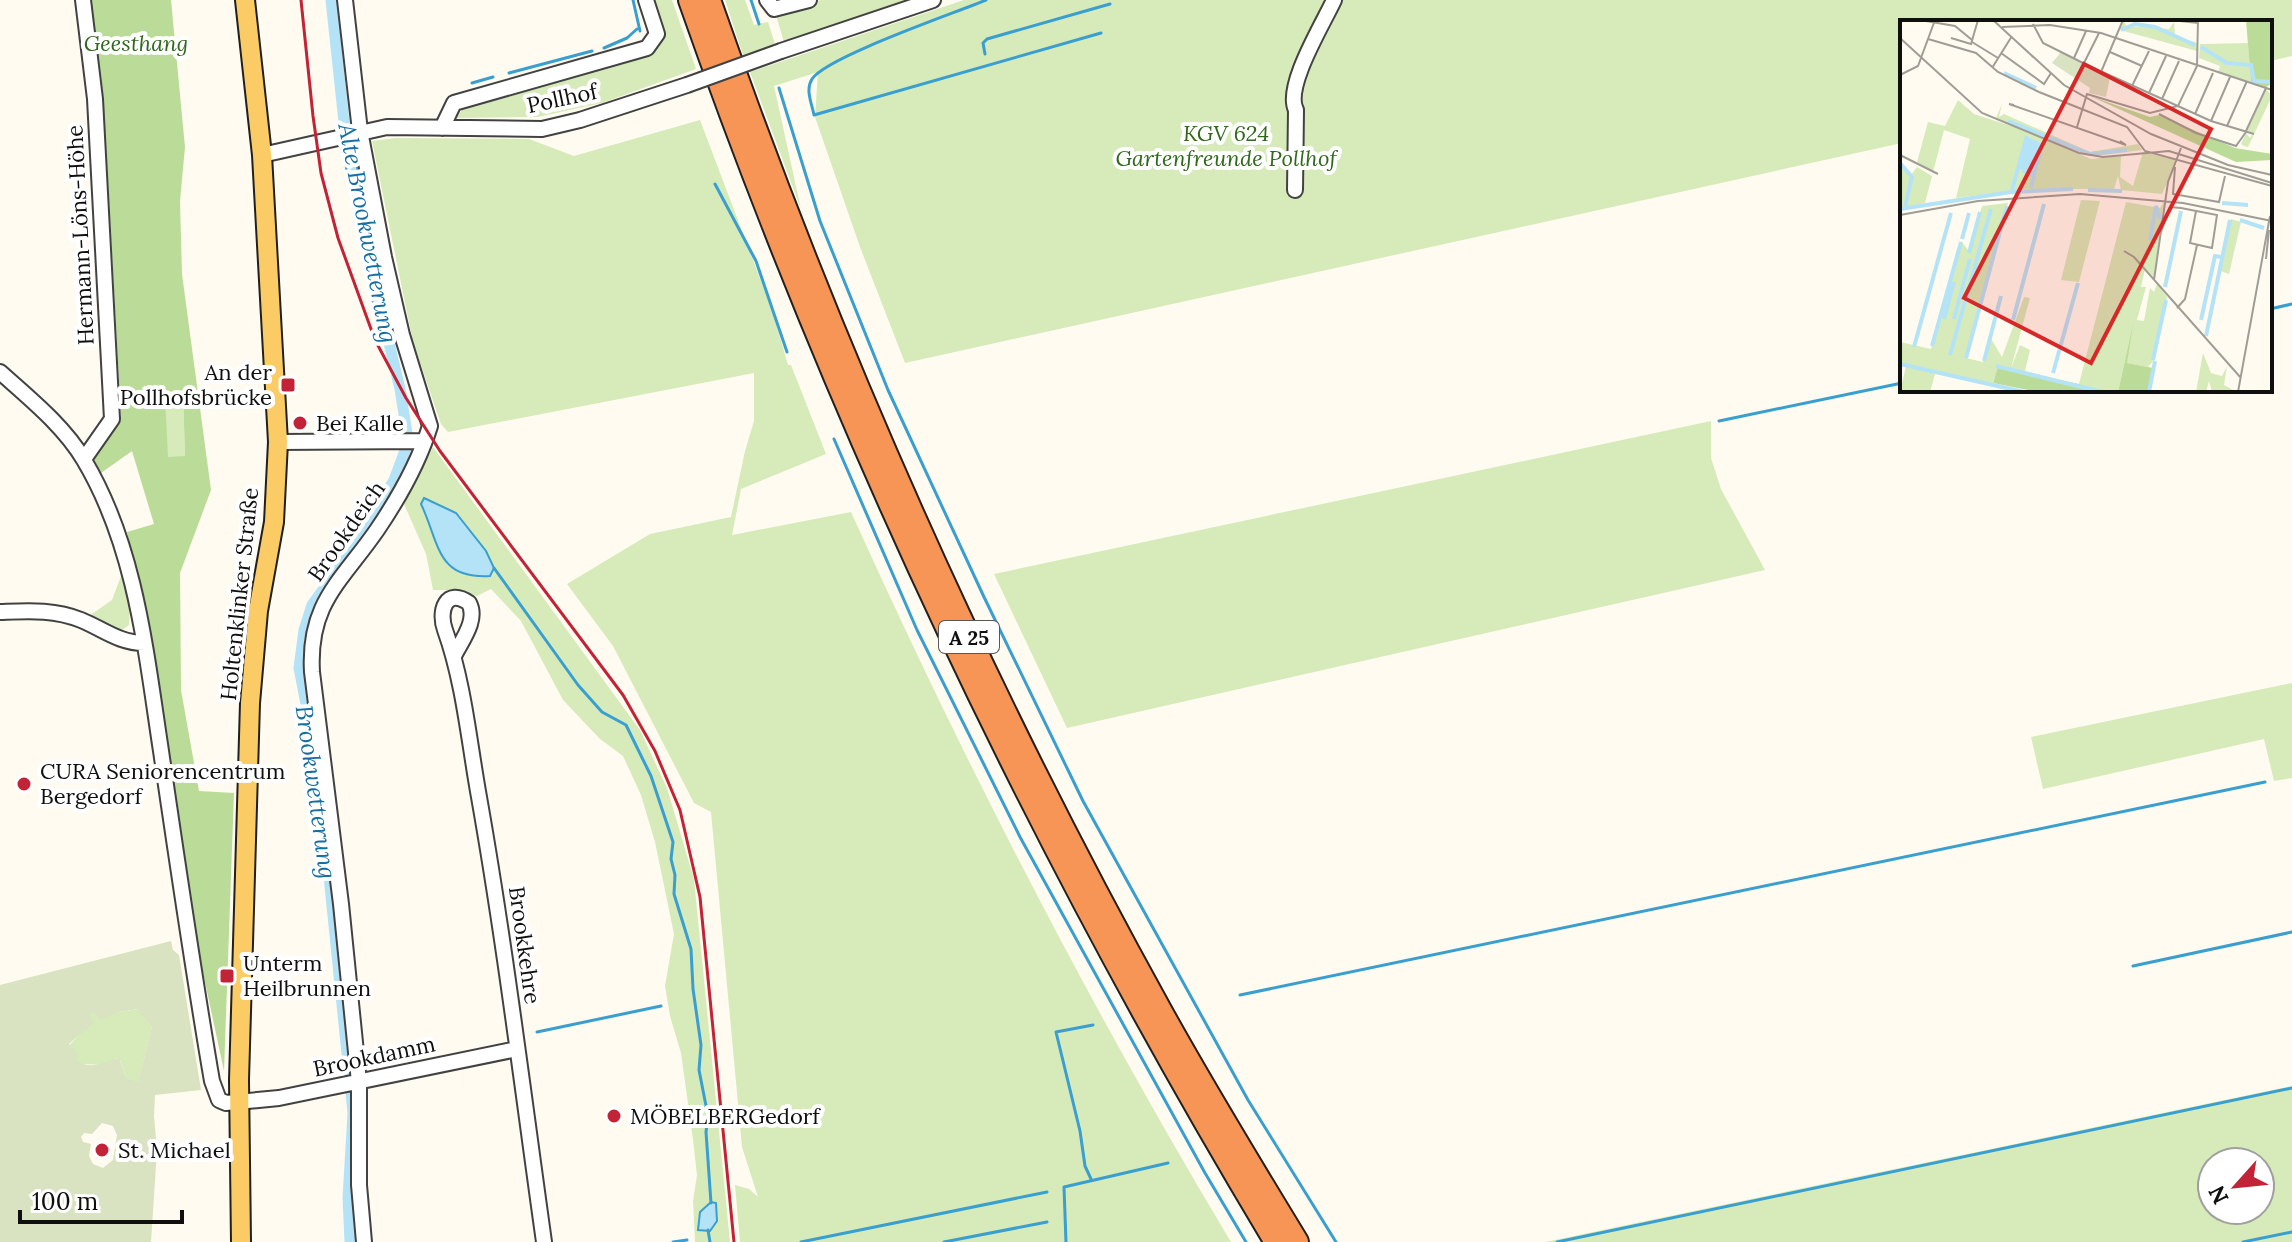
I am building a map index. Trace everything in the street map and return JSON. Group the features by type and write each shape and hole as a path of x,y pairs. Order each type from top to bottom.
{"highway":[{"name":"A 25","path":"690,0 776,234 842,395 940,617 1080,898 1145,1019 1276,1242"},
{"name":"A 25","path":"709,0 788,214 853,375 956,609 1032,766 1153,998 1297,1242"}],"main road":[{"name":"Holtenklinker Straße","path":"241,1242 239,1102 253,655 274,522 278,442 262,155 245,0"}],"street":[{"name":"Hermann-Löns-Höhe","path":"83,0 99,157 112,419 84,459"},
{"name":"Brookdeich","path":"345,0 360,131 402,335 430,422 411,442 396,500 320,608 312,643 312,672 341,904 364,1242"},
{"name":"Pollhof","path":"442,128 454,103 647,48 657,34 646,0"},
{"path":"768,4 774,9 809,0"},
{"name":"Pollhof","path":"262,155 387,127 542,129 580,120 687,85 933,0"},
{"path":"1295,190 1294,86 1334,0"},
{"path":"0,372 52,420 84,459 117,535 133,587 144,643 190,955 212,1081 220,1101 239,1102"},
{"path":"278,442 411,442"},
{"path":"0,612 36,610 61,613 98,627 116,639 144,643"},
{"name":"Brookkehre","path":"454,656 488,851 544,1242"},
{"name":"Brookdamm","path":"239,1102 279,1098 517,1049"}],"green space":[{"name":"Geesthang","path":"91,0 171,0 185,147 180,201 182,274 211,490 180,573 181,690 199,791 234,793 224,1071 199,954 151,639 127,532 154,524 132,451 101,473 93,458 121,416 103,96","holes":["183,395 185,456 168,457 165,396"]},
{"path":"653,0 672,0 696,69 602,103 538,117 456,118 462,110 649,56 664,35"},
{"path":"725,0 745,0 754,25 768,22 775,44 743,55"},
{"path":"821,0 911,0 784,42 775,12"},
{"name":"KGV 624 Gartenfreunde Pollhof","path":"964,0 2292,0 2292,56 2272,61 2272,20 1900,20 1900,143 905,363 860,247 815,117 818,72 774,86 801,209 750,72"},
{"path":"700,120 772,310 788,365 791,365 826,454 741,489 732,535 851,512 938,698 1030,883 1128,1064 1231,1242 740,1242 735,1185 749,1189 758,1197 742,1147 711,812 694,803 613,646 567,584 650,534 731,517 754,421 754,373 448,432 441,424 413,342 372,141 396,138 529,139 574,156"},
{"path":"183,395 185,457 167,457 165,396"},
{"path":"1711,421 1711,458 1721,489 1765,570 1067,728 994,574"},
{"path":"433,447 640,730 667,788 694,879 730,1242 695,1242 693,1201 697,1175 693,1140 681,1053 665,986 674,934 655,842 641,795 623,756 600,739 563,700 521,621 491,589 477,596 461,590 433,590 426,554 404,504","holes":["424,498 433,503 476,577 459,573 447,565"]},
{"path":"121,576 130,607 129,625 121,631 89,616 112,600"},
{"path":"2292,683 2292,778 2274,781 2264,739 2043,789 2031,737"},
{"path":"171,941 173,950 179,955 201,1090 155,1095 157,1150 151,1242 0,1242 0,985","holes":["138,1009 152,1027 138,1083 126,1077 119,1058 93,1065 77,1061 78,1055 69,1044 93,1023 89,1015 95,1012 100,1020 119,1012","102,1123 113,1126 117,1135 113,1160 103,1168 93,1164 89,1156 91,1144 83,1142 81,1137 84,1133 92,1134"]},
{"path":"139,1009 152,1027 138,1084 126,1077 117,1058 104,1065 80,1064 44,1072 80,1034 89,1015 96,1011 100,1019"},
{"path":"2292,1086 2292,1242 1545,1242"}],"water":[{"path":"351,142 373,247 376,311 369,291 366,247 340,144"},
{"path":"424,498 456,513 486,551 494,568 490,576 459,572 449,565 442,556 421,504"},
{"path":"711,1202 716,1203 717,1221 710,1231 698,1230 700,1212"}],"waterway":[{"name":"Alte Brookwetterung","path":"331,0 346,141"},
{"path":"633,0 640,31"},
{"path":"751,0 759,24"},
{"path":"986,0 865,48 822,70 812,79 809,88 814,115 1101,33"},
{"path":"985,54 983,43 987,39 1110,4"},
{"path":"604,48 627,38 637,29"},
{"path":"509,73 592,51"},
{"path":"472,83 493,77"},
{"path":"779,88 820,221 888,390 984,597 1083,801 1248,1100 1336,1242"},
{"path":"715,184 756,261 787,352"},
{"name":"Brookwetterung","path":"350,1242 348,1198 353,1113 322,807 313,778 299,668 304,630 312,605 359,540 394,480 406,448 407,433 400,389 374,280"},
{"path":"2272,309 2292,304"},
{"path":"1719,421 1900,383"},
{"path":"834,439 917,630 1020,837 1246,1242"},
{"path":"494,568 578,685 602,712 626,725 651,776 673,842 674,894 691,949 701,1045 699,1070 708,1116 706,1132 711,1203"},
{"path":"1240,995 2265,782"},
{"path":"2133,966 2292,932"},
{"path":"537,1032 661,1006"},
{"path":"1091,1179 1085,1166 1080,1131 1056,1032 1093,1025"},
{"path":"1557,1242 2292,1088"},
{"path":"1066,1242 1064,1187 1168,1163"},
{"path":"801,1242 1047,1192"},
{"path":"944,1242 1047,1222"},
{"path":"708,1230 710,1242"},
{"path":"2243,1242 2292,1232"},
{"path":"673,1242 687,1240"}],"railway":[{"path":"301,0 321,173 338,238 375,340 406,398 440,451 623,695 655,751 680,810 700,897 734,1242"}],"place":[{"name":"An der Pollhofsbrücke","path":"288,385"},
{"name":"Bei Kalle","path":"300,423"},
{"name":"CURA Seniorencentrum Bergedorf","path":"24,784"},
{"name":"Unterm Heilbrunnen","path":"227,976"},
{"name":"MÖBELBERGedorf","path":"614,1116"},
{"name":"St. Michael","path":"102,1150"}]}
